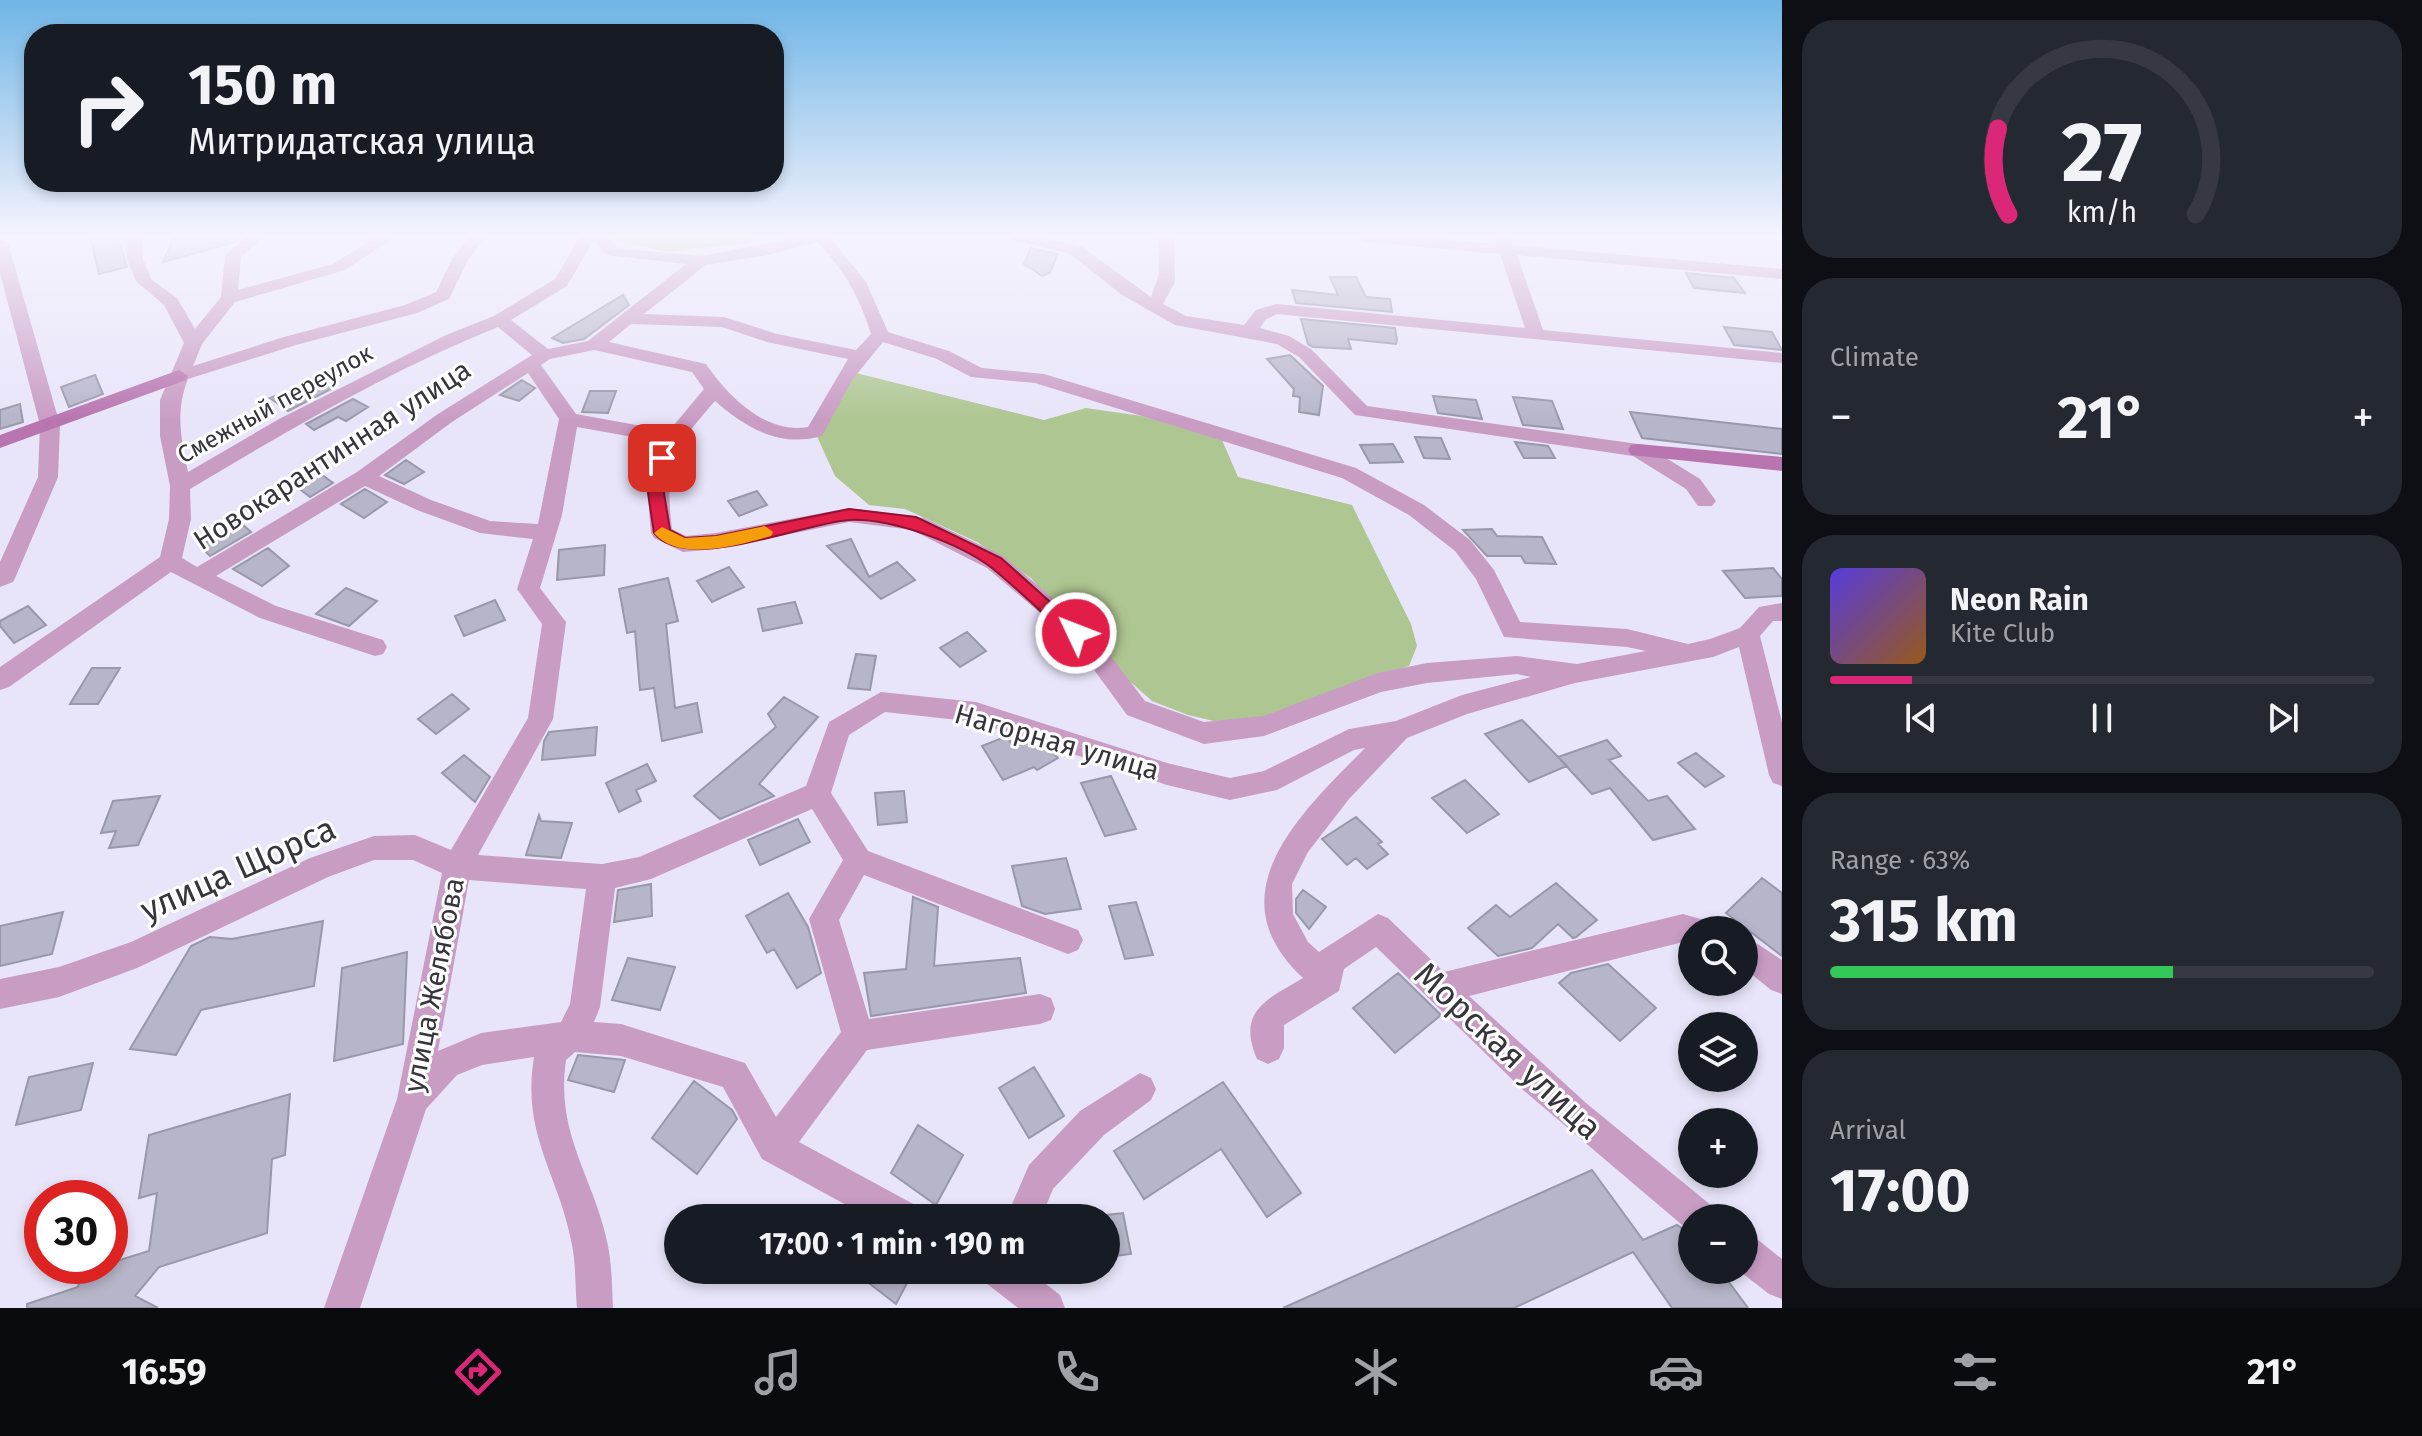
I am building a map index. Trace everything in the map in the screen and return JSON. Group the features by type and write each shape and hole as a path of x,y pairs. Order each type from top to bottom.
{"street":[{"path":"2,577 48,477 50,425 7,298"},
{"path":"166,298 193,343"},
{"path":"170,561 180,519 180,486 170,424 170,400 193,343 229,298"},
{"path":"0,442 179,376 290,341 411,309 436,298"},
{"name":"Смежный переулок","path":"180,486 286,423 452,339 500,320 535,298"},
{"name":"Новокарантинная улица","path":"0,680 170,561 197,577 364,477 445,418 537,360 594,345 656,298"},
{"path":"867,298 880,335"},
{"path":"1141,298 1181,321 1283,340 1305,353 1352,404 1370,413 1638,450 1782,464"},
{"path":"1152,306 1160,298"},
{"path":"1523,298 1536,334"},
{"path":"1249,332 1262,312 1276,309 1782,358"},
{"path":"630,319 724,322 773,338 858,356"},
{"path":"500,320 537,360 569,419 671,438"},
{"path":"594,345 647,354 699,368 714,390 758,426 803,436 815,432 835,389 858,356 880,335"},
{"path":"880,335 943,355 978,373 1037,378 1349,473 1383,490 1440,528 1476,560 1512,631 1627,638 1678,650 1713,648"},
{"path":"714,390 671,438 662,458 656,493 662,533 683,544 716,541 849,515 916,523 995,562 1060,617 1092,649 1136,708 1204,733 1264,726 1378,683 1427,673 1517,665 1577,674"},
{"name":"улица Желябова","path":"342,1308 413,1099 457,866 540,719 554,622 528,589 546,532 569,419"},
{"path":"1638,450 1693,484 1705,501"},
{"path":"364,477 424,505 488,528 546,532"},
{"path":"197,577 268,612 375,647"},
{"path":"1268,1048 1268,1017 1328,980 1297,952 1278,916 1278,883 1298,843 1340,791 1398,731 1462,705 1577,674 1713,648 1748,634 1767,613 1782,612"},
{"path":"1748,634 1782,775"},
{"name":"Нагорная улица","path":"817,794 838,729 881,702 976,712 1167,774 1230,789 1268,782 1349,740 1398,731"},
{"path":"595,1308 590,1245 548,1117 546,1084 551,1052 570,1036 585,1007 602,877 641,870 817,794 858,860 1068,940"},
{"name":"улица Щорса","path":"0,994 59,982 137,954 320,867 374,848 415,847 457,866 478,865 602,877"},
{"path":"858,860 824,919 858,1036"},
{"name":"Морская улица","path":"1328,980 1329,962 1378,928 1438,989 1637,1169 1682,1204"},
{"path":"1438,989 1678,929"},
{"path":"1758,960 1782,979"},
{"path":"774,1147 858,1036 1040,1009"},
{"path":"413,1099 446,1064 481,1049 570,1036 621,1040 734,1074 774,1147 879,1204"},
{"path":"1029,1204 1041,1177 1092,1123 1140,1089"},
{"path":"1758,1263 1782,1281"},
{"path":"1017,1284 1047,1308"}],"green space":[{"path":"852,372 1044,420 1086,408 1142,416 1222,440 1238,477 1352,505 1411,624 1417,646 1409,666 1258,718 1218,722 1188,715 1152,701 1076,630 1031,578 977,542 905,509 869,505 835,476 815,432"}],"building":[{"path":"618,298 625,298 629,305 584,339 563,343 552,338"},
{"path":"1294,298 1390,299 1392,312 1296,303"},
{"path":"1301,319 1395,328 1397,340 1396,344 1348,339 1351,349 1313,347 1308,344"},
{"path":"1724,327 1772,332 1782,350 1734,345"},
{"path":"1290,355 1323,386 1319,415 1299,412 1300,397 1293,396 1294,389 1267,359"},
{"path":"95,375 103,394 69,407 61,387"},
{"path":"317,380 333,388 288,411 270,398"},
{"path":"522,380 535,388 519,401 500,395"},
{"path":"590,391 616,391 608,413 582,412"},
{"path":"1433,396 1476,400 1482,419 1438,413"},
{"path":"1513,397 1552,401 1563,429 1523,425"},
{"path":"353,399 368,407 346,421 338,417 314,430 306,424"},
{"path":"20,404 23,422 0,429 0,410"},
{"path":"1630,412 1782,429 1782,454 1642,438"},
{"path":"1415,437 1441,438 1450,459 1424,458"},
{"path":"1515,442 1548,446 1555,458 1524,458"},
{"path":"1393,444 1403,462 1370,463 1360,445"},
{"path":"406,460 424,472 404,484 385,475"},
{"path":"317,471 333,483 310,497 293,484"},
{"path":"365,489 387,502 364,518 341,504"},
{"path":"757,491 767,505 739,516 728,501"},
{"path":"241,523 251,532 210,556 200,546"},
{"path":"1492,529 1497,536 1542,537 1556,564 1525,563 1521,556 1487,556 1463,530"},
{"path":"851,539 869,577 897,562 915,580 881,599 827,546"},
{"path":"605,545 604,575 557,580 559,550"},
{"path":"268,548 289,566 262,586 233,569"},
{"path":"729,567 744,587 712,602 697,581"},
{"path":"1773,568 1782,579 1782,596 1745,598 1723,571"},
{"path":"668,578 678,621 666,624 675,708 697,703 702,732 662,741 654,688 640,690 635,631 627,633 619,589"},
{"path":"346,588 377,601 349,626 316,614"},
{"path":"495,600 505,620 464,636 455,616"},
{"path":"795,602 802,623 763,631 758,609"},
{"path":"28,606 46,625 14,643 0,626 0,621"},
{"path":"967,632 986,651 960,667 940,648"},
{"path":"856,654 876,656 870,690 848,688"},
{"path":"92,668 120,668 98,704 70,704"},
{"path":"452,694 469,709 436,734 418,719"},
{"path":"784,697 818,717 759,784 774,796 720,819 694,796 776,727 768,714"},
{"path":"1522,720 1567,766 1529,782 1485,734"},
{"path":"597,727 595,755 542,760 544,741 549,732"},
{"path":"1007,736 1014,748 1025,741 1051,750 1058,758 1037,770 1034,767 1003,780 982,746"},
{"path":"1607,740 1621,756 1609,760 1648,801 1667,796 1695,829 1653,840 1610,788 1592,794 1558,757"},
{"path":"1696,753 1724,776 1705,787 1678,763"},
{"path":"464,755 490,777 475,802 442,773"},
{"path":"647,764 656,781 636,790 641,801 619,812 606,783"},
{"path":"1111,776 1136,829 1105,836 1081,783"},
{"path":"1465,780 1499,814 1467,833 1432,798"},
{"path":"904,791 907,822 878,825 875,793"},
{"path":"160,796 138,845 109,848 116,831 101,833 113,801"},
{"path":"539,815 541,821 572,823 561,858 526,855"},
{"path":"1356,817 1382,842 1378,844 1388,854 1367,869 1356,858 1347,865 1322,839"},
{"path":"798,819 810,842 760,865 748,840"},
{"path":"1066,858 1081,909 1045,914 1022,906 1012,866"},
{"path":"1762,878 1782,893 1782,956 1758,938 1758,916 1730,916 1726,913"},
{"path":"1556,883 1597,920 1576,937 1573,938 1558,924 1532,948 1498,956 1468,928 1496,905 1510,917"},
{"path":"651,884 652,916 614,922 618,890"},
{"path":"1303,890 1326,907 1309,929 1296,913 1296,899"},
{"path":"788,893 808,927 821,973 797,988 774,949 767,953 746,916"},
{"path":"913,897 938,907 934,966 1020,958 1026,993 871,1016 864,973 906,969"},
{"path":"1136,902 1153,955 1125,959 1109,906"},
{"path":"63,912 52,954 0,966 0,926"},
{"path":"323,921 314,986 201,1010 176,1055 130,1049 191,946 210,937 232,939"},
{"path":"407,952 403,1044 334,1061 342,968"},
{"path":"628,958 675,967 660,1010 612,1000"},
{"path":"1608,964 1656,1008 1620,1041 1559,983 1571,973"},
{"path":"1398,973 1441,1015 1395,1053 1353,1008"},
{"path":"578,1055 625,1060 614,1092 568,1080"},
{"path":"93,1063 81,1110 16,1125 29,1077"},
{"path":"1034,1067 1064,1116 1029,1138 999,1088"},
{"path":"694,1081 732,1110 737,1119 697,1174 652,1138"},
{"path":"1223,1082 1301,1193 1267,1217 1221,1149 1144,1199 1114,1151"},
{"path":"290,1094 285,1155 272,1159 267,1233 159,1267 135,1296 158,1308 27,1308 27,1304 78,1287 79,1284 128,1284 128,1257 149,1251 157,1193 139,1198 149,1135"},
{"path":"918,1125 963,1155 937,1204 891,1173"},
{"path":"1592,1170 1643,1240 1678,1226 1678,1284 1730,1284 1748,1308 1672,1308 1633,1252 1514,1308 1283,1308"},
{"path":"1120,1213 1123,1213 1131,1254 1120,1255"},
{"path":"870,1284 907,1284 896,1304"}],"slow traffic":[{"path":"662,533 683,544 765,532"}],"route":[{"path":"662,458 656,493 662,533 683,544 716,541 849,515 916,523 995,562 1076,633"}]}
